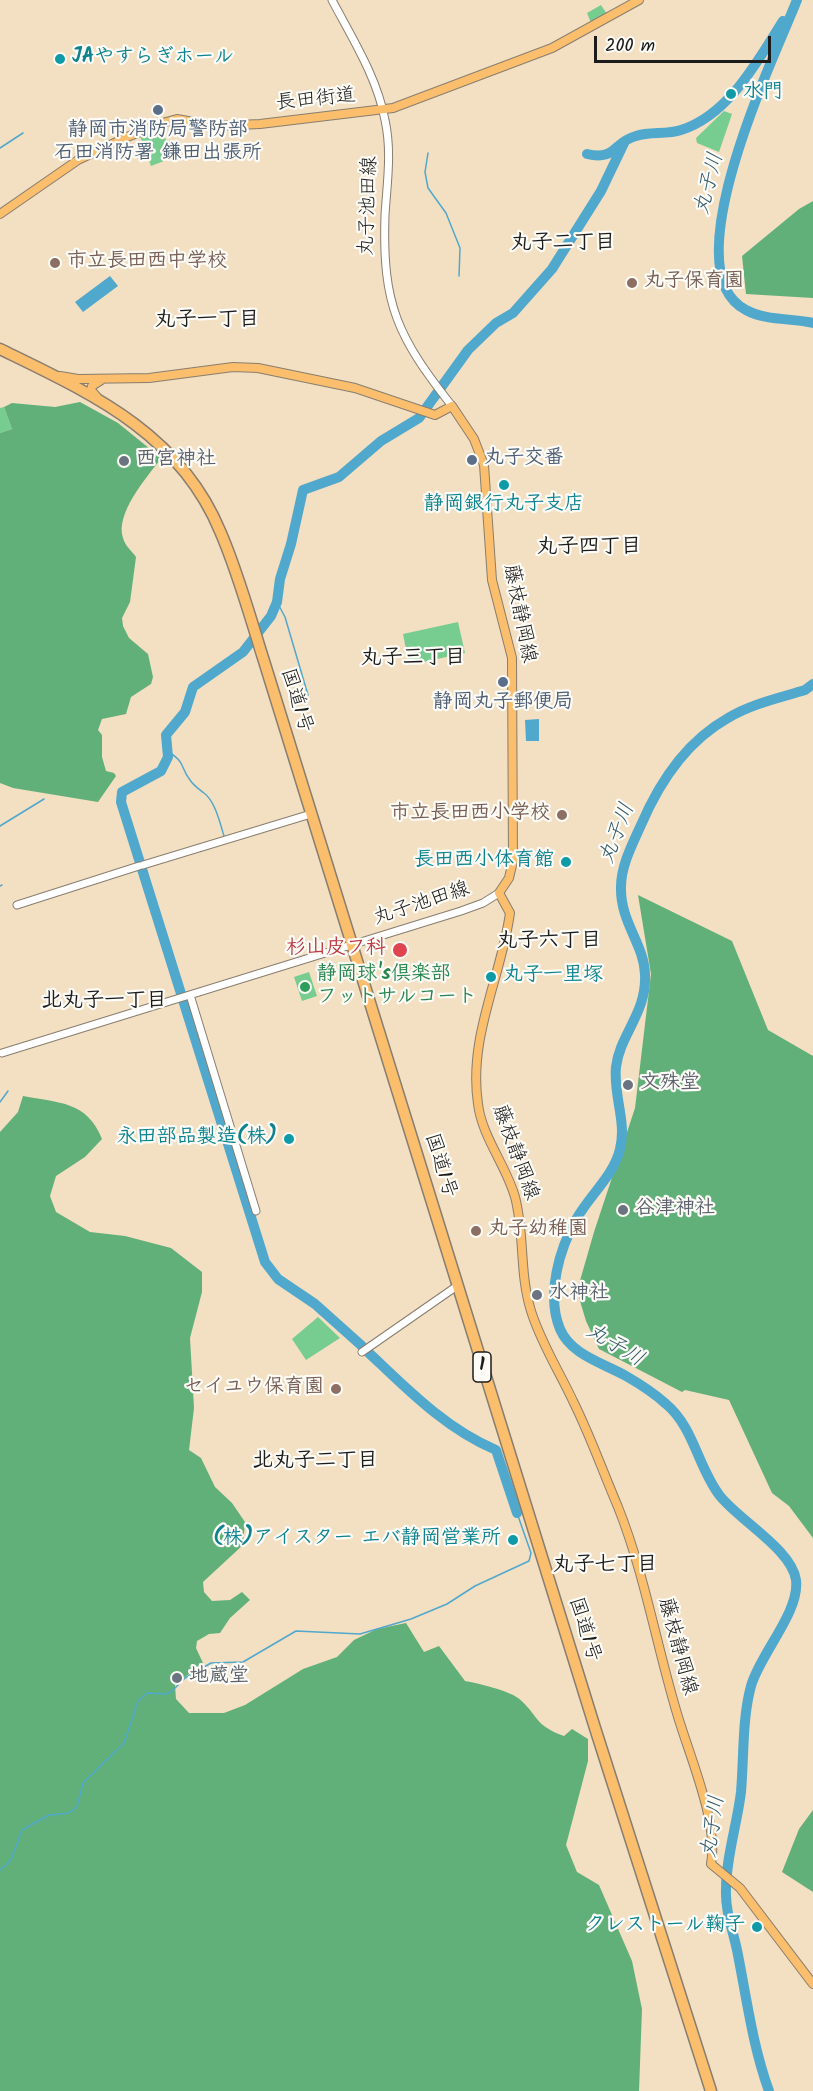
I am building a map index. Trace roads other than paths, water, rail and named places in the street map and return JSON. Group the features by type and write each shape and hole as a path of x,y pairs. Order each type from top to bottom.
{"highway":[{"name":"国道1号","path":"0,349 97,397 154,439 193,483 220,529 258,641 457,1286 711,2091"}],"main road":[{"name":"長田街道","path":"0,214 78,160 127,136 172,120 203,125 237,125 383,111 464,83 552,48 639,0"},
{"path":"54,375 78,379 149,378 223,368 258,368 355,388 439,415 452,406"},
{"path":"97,397 92,386 106,378"},
{"name":"藤枝静岡線","path":"452,406 474,438 484,465 492,580 513,663 513,861 509,878 499,893 506,900 510,913 479,1036 476,1083 480,1115 515,1197 520,1228 523,1279 531,1313 543,1344 583,1422 625,1528 675,1709 710,1816 714,1838 711,1864 736,1883 813,1984"}],"street":[{"name":"丸子池田線","path":"332,0 364,60 383,111 390,158 385,238 388,284 403,336 452,406"},
{"path":"17,905 311,814"},
{"name":"丸子池田線","path":"2,1053 461,911 483,903 499,893"},
{"path":"185,997 256,1211"},
{"path":"362,1352 457,1286"}],"water":[{"path":"110,276 118,286 83,312 75,302"},
{"path":"539,719 539,741 526,741 525,720"}],"waterway":[{"name":"丸子川","path":"797,0 751,113 735,162 723,210 719,253 725,288 746,310 770,318 813,323"},
{"path":"587,154 604,155 628,139 681,130 698,123 714,112 741,84 783,21"},
{"path":"0,148 23,133"},
{"path":"362,1346 315,1304 278,1279 265,1262 121,802 122,792 161,771 168,757 166,735 185,712 193,687 243,652 271,616 277,602 280,579 291,544 303,490 339,477 381,441 419,418 468,350 496,323 513,313 552,269 601,191 625,141"},
{"path":"428,153 425,172 428,188 446,213 460,248 459,276"},
{"path":"277,602 285,617 308,695"},
{"name":"丸子川","path":"769,2091 755,2041 728,1914 726,1878 741,1792 745,1725 751,1686 762,1660 792,1606 796,1592 796,1580 785,1558 720,1496 706,1473 690,1436 675,1413 647,1389 588,1357 565,1338 556,1316 554,1287 560,1258 571,1230 582,1209 613,1168 622,1139 616,1067 622,1044 642,1000 645,974 641,953 624,911 622,900 623,871 631,848 656,794 676,764 713,727 746,709 805,690 813,684"},
{"path":"167,751 180,762 195,786 211,801 224,836"},
{"path":"0,826 44,799"},
{"path":"0,1102 8,1091"},
{"path":"369,1353 444,1420 496,1450 517,1513"},
{"path":"0,1870 11,1860 22,1830 49,1815 69,1813 77,1807 83,1783 124,1743 138,1701 147,1693 171,1692 185,1678 211,1663 243,1662 296,1631 360,1634 411,1619 447,1604 475,1586 529,1561 531,1553 517,1513"}],"place":[{"name":"JAやすらぎホール","path":"60,59"},
{"name":"水門","path":"731,94"},
{"name":"静岡市消防局警防部 石田消防署 鎌田出張所","path":"158,110"},
{"name":"市立長田西中学校","path":"55,263"},
{"name":"丸子保育園","path":"632,283"},
{"name":"丸子交番","path":"472,460"},
{"name":"西宮神社","path":"124,461"},
{"name":"静岡銀行丸子支店","path":"504,485"},
{"name":"静岡丸子郵便局","path":"503,682"},
{"name":"市立長田西小学校","path":"562,815"},
{"name":"長田西小体育館","path":"566,862"},
{"name":"杉山皮フ科","path":"400,950"},
{"name":"丸子一里塚","path":"491,977"},
{"name":"静岡球's倶楽部 フットサルコート","path":"305,987"},
{"name":"文殊堂","path":"628,1085"},
{"name":"永田部品製造(株)","path":"289,1139"},
{"name":"谷津神社","path":"623,1210"},
{"name":"丸子幼稚園","path":"476,1231"},
{"name":"水神社","path":"537,1295"},
{"name":"セイユウ保育園","path":"336,1389"},
{"name":"(株)アイスター エバ静岡営業所","path":"513,1540"},
{"name":"地蔵堂","path":"177,1678"},
{"name":"クレストール鞠子","path":"757,1927"}],"district":[{"name":"丸子二丁目","path":"563,244"},
{"name":"丸子一丁目","path":"207,321"},
{"name":"丸子四丁目","path":"589,548"},
{"name":"丸子三丁目","path":"413,659"},
{"name":"丸子六丁目","path":"549,942"},
{"name":"北丸子一丁目","path":"104,1002"},
{"name":"北丸子二丁目","path":"315,1462"},
{"name":"丸子七丁目","path":"605,1566"}]}
